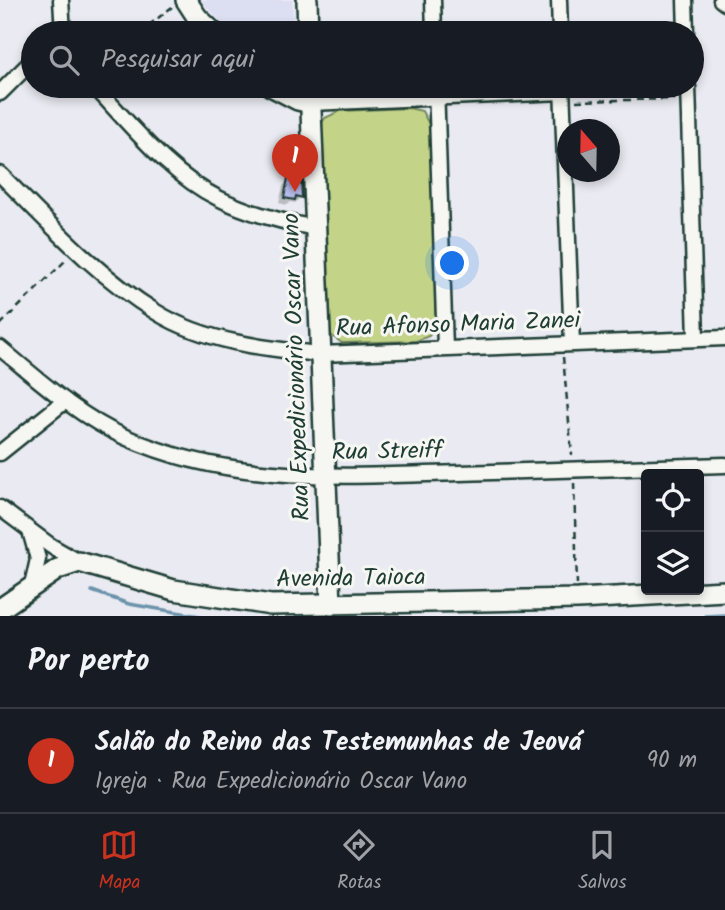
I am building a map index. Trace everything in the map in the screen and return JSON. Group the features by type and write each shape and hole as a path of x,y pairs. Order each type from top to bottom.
{"main road":[{"path":"186,0 201,21"},
{"path":"307,0 308,21"},
{"name":"Rua Expedicionário Oscar Vano","path":"311,98 331,605"},
{"path":"0,608 58,569 79,562"},
{"name":"Avenida Taioca","path":"79,562 174,590 271,605 578,598 725,591"}],"street":[{"path":"61,0 62,21"},
{"path":"433,0 434,21"},
{"path":"559,0 560,21"},
{"path":"685,0 686,21"},
{"path":"0,93 21,72"},
{"path":"105,98 159,155 215,197 280,222 316,228"},
{"path":"436,98 445,348"},
{"path":"563,98 572,343"},
{"path":"688,98 696,338"},
{"name":"Rua Afonso Maria Zanei","path":"0,174 76,251 158,313 198,331 280,351 321,354 725,338"},
{"name":"Rua Streiff","path":"0,348 65,401 92,420 125,437 174,456 250,472 326,476 725,465"},
{"path":"0,453 65,401"},
{"name":"Avenida Taioca","path":"0,509 79,562"},
{"path":"30,531 38,559 32,586"}],"path":[{"path":"154,21 180,0"},
{"path":"0,325 76,251"}],"shaded area":[{"path":"200,0 292,0 293,21 220,21"}],"green space":[{"path":"409,108 422,111 430,126 436,325 429,336 416,341 342,343 328,330 320,126 325,118 340,111"}],"building":[{"path":"288,178 301,180 302,198 284,198"}],"waterway":[{"path":"92,591 129,604 200,616"},
{"path":"705,616 725,615"}],"place":[{"name":"Salão do Reino das Testemunhas de Jeová","path":"295,192"}]}
